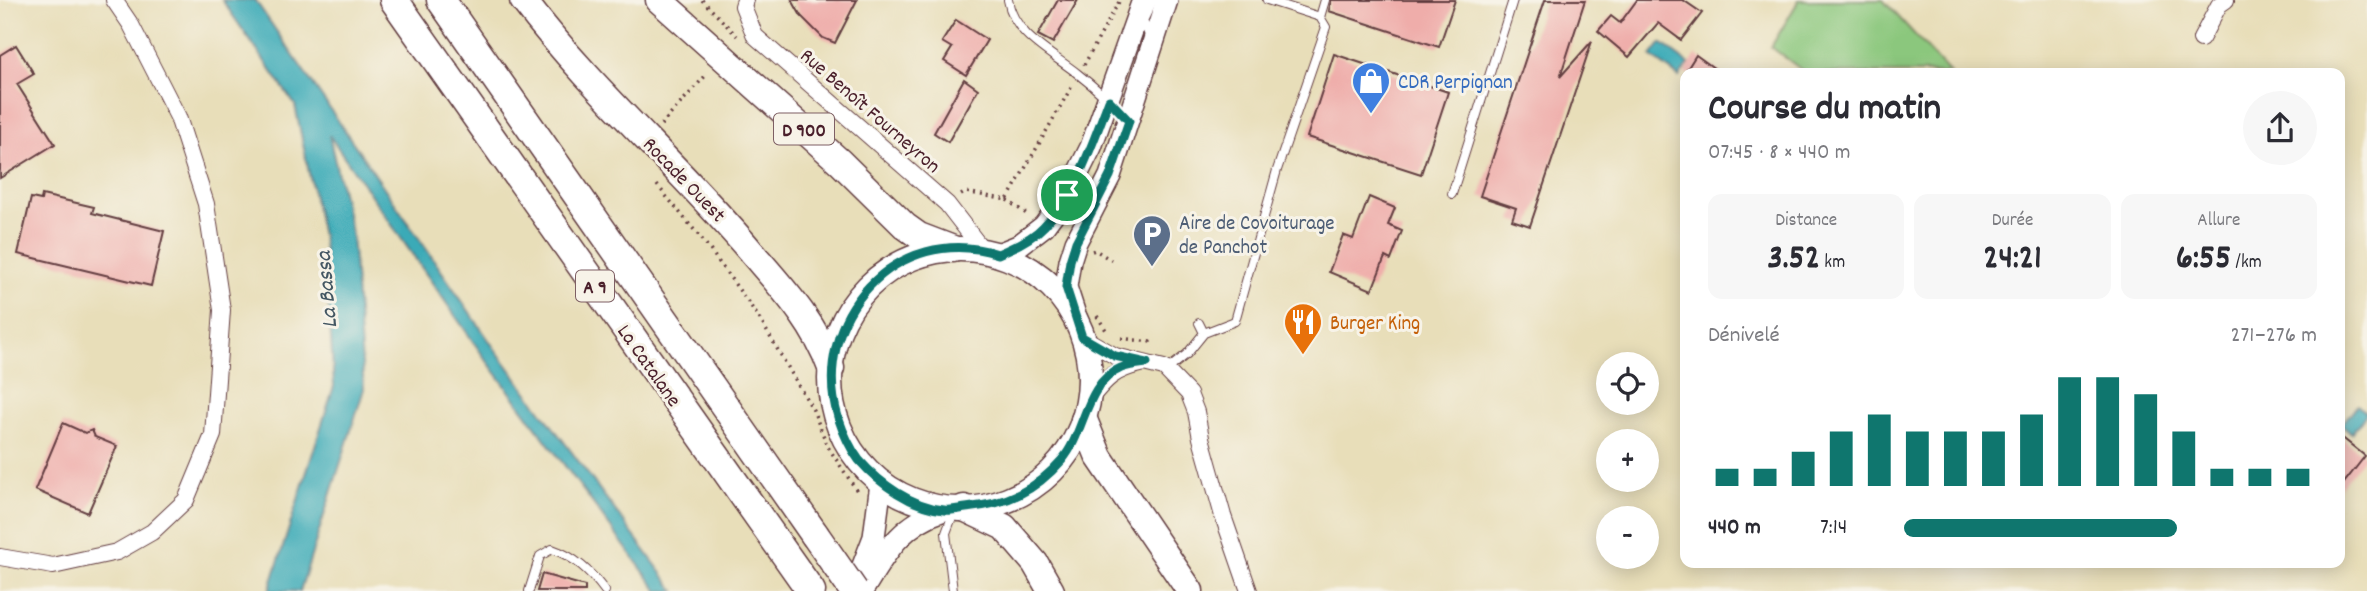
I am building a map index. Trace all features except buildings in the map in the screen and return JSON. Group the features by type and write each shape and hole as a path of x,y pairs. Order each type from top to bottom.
{"highway":[{"name":"La Catalane","path":"394,0 804,581"},
{"name":"La Catalane","path":"442,0 853,591"},
{"name":"Rocade Ouest","path":"523,0 632,124 699,192 781,286 812,326 823,345 831,368"},
{"name":"D 900","path":"659,0 841,162 905,226 919,236 953,249"},
{"path":"1086,411 1098,457 1190,591"},
{"path":"955,509 1004,527 1035,563 1051,591"}],"main road":[{"path":"955,509 911,500 881,483 857,458 842,429 833,399 831,368 836,342 846,317 861,295 902,262 927,253 953,249 989,251 1018,246 1044,226 1067,195 1091,147 1143,0"},
{"path":"862,591 888,549 924,516 1006,501 1046,477 1075,442 1086,411 1087,358 1066,287 1070,261 1076,242 1110,176 1167,0"},
{"path":"989,251 1028,269 1055,290 1068,307 1080,332"},
{"path":"853,591 867,561 874,537 881,483"}],"street":[{"path":"0,557 53,566 117,552 152,532 186,500 213,435 222,310 206,204 178,117 131,25 114,0"},
{"name":"Rue Benoît Fourneyron","path":"745,0 743,6 755,36 947,204 989,251"},
{"path":"2201,39 2219,5 2226,0"},
{"path":"1080,332 1115,356 1167,370 1189,394 1235,553 1249,591"},
{"path":"1086,411 1108,377 1121,368 1147,363"}],"lane":[{"path":"1007,0 1012,18 1029,37 1079,74 1129,121"},
{"path":"1152,42 1143,21 1153,0"},
{"path":"1167,370 1187,354 1204,333 1235,321 1277,170 1326,27 1320,17 1267,0"},
{"path":"1320,17 1325,0"},
{"path":"1451,194 1513,0"},
{"path":"1199,323 1204,333"},
{"path":"953,591 946,533 955,509"},
{"path":"529,591 540,555 552,550 565,554 590,571 605,591"}],"path":[{"path":"702,0 721,22"},
{"path":"947,204 966,192 1007,200 1120,0"},
{"path":"657,130 714,66"},
{"path":"650,177 705,243 758,316 804,394 828,447 864,502"},
{"path":"1083,247 1091,252 1095,250 1111,260"},
{"path":"1094,306 1112,337 1150,342 1147,363"}],"green space":[{"path":"1799,0 1883,0 1945,68 1799,68 1771,47"}],"water":[{"path":"222,0 255,0 495,349 675,591 658,591 484,357 329,135 352,236 364,389 300,591 269,591 334,386 329,308 323,241 295,105"},
{"path":"1661,43 1689,64 1686,68 1680,68 1679,77 1651,56"},
{"path":"2357,405 2367,413 2351,433 2345,428 2345,420"}],"place":[{"name":"CDR Perpignan","path":"1371,115"},
{"name":"Aire de Covoiturage de Panchot","path":"1152,268"},
{"name":"Burger King","path":"1303,356"}],"route":[{"path":"1109,100 1129,121 1103,192 1076,242 1066,287 1082,337 1115,356 1147,363 1121,368 1108,377 1088,401 1075,442 1064,458 1046,477 1006,501 944,510 911,500 881,483 857,458 842,429 833,399 831,368 836,342 846,317 861,295 880,276 902,262 927,253 953,249 981,248 998,254 1018,246 1044,226 1067,195 1091,147 1109,100"}],"water label":[{"name":"La Bassa","path":"325,290"}]}
